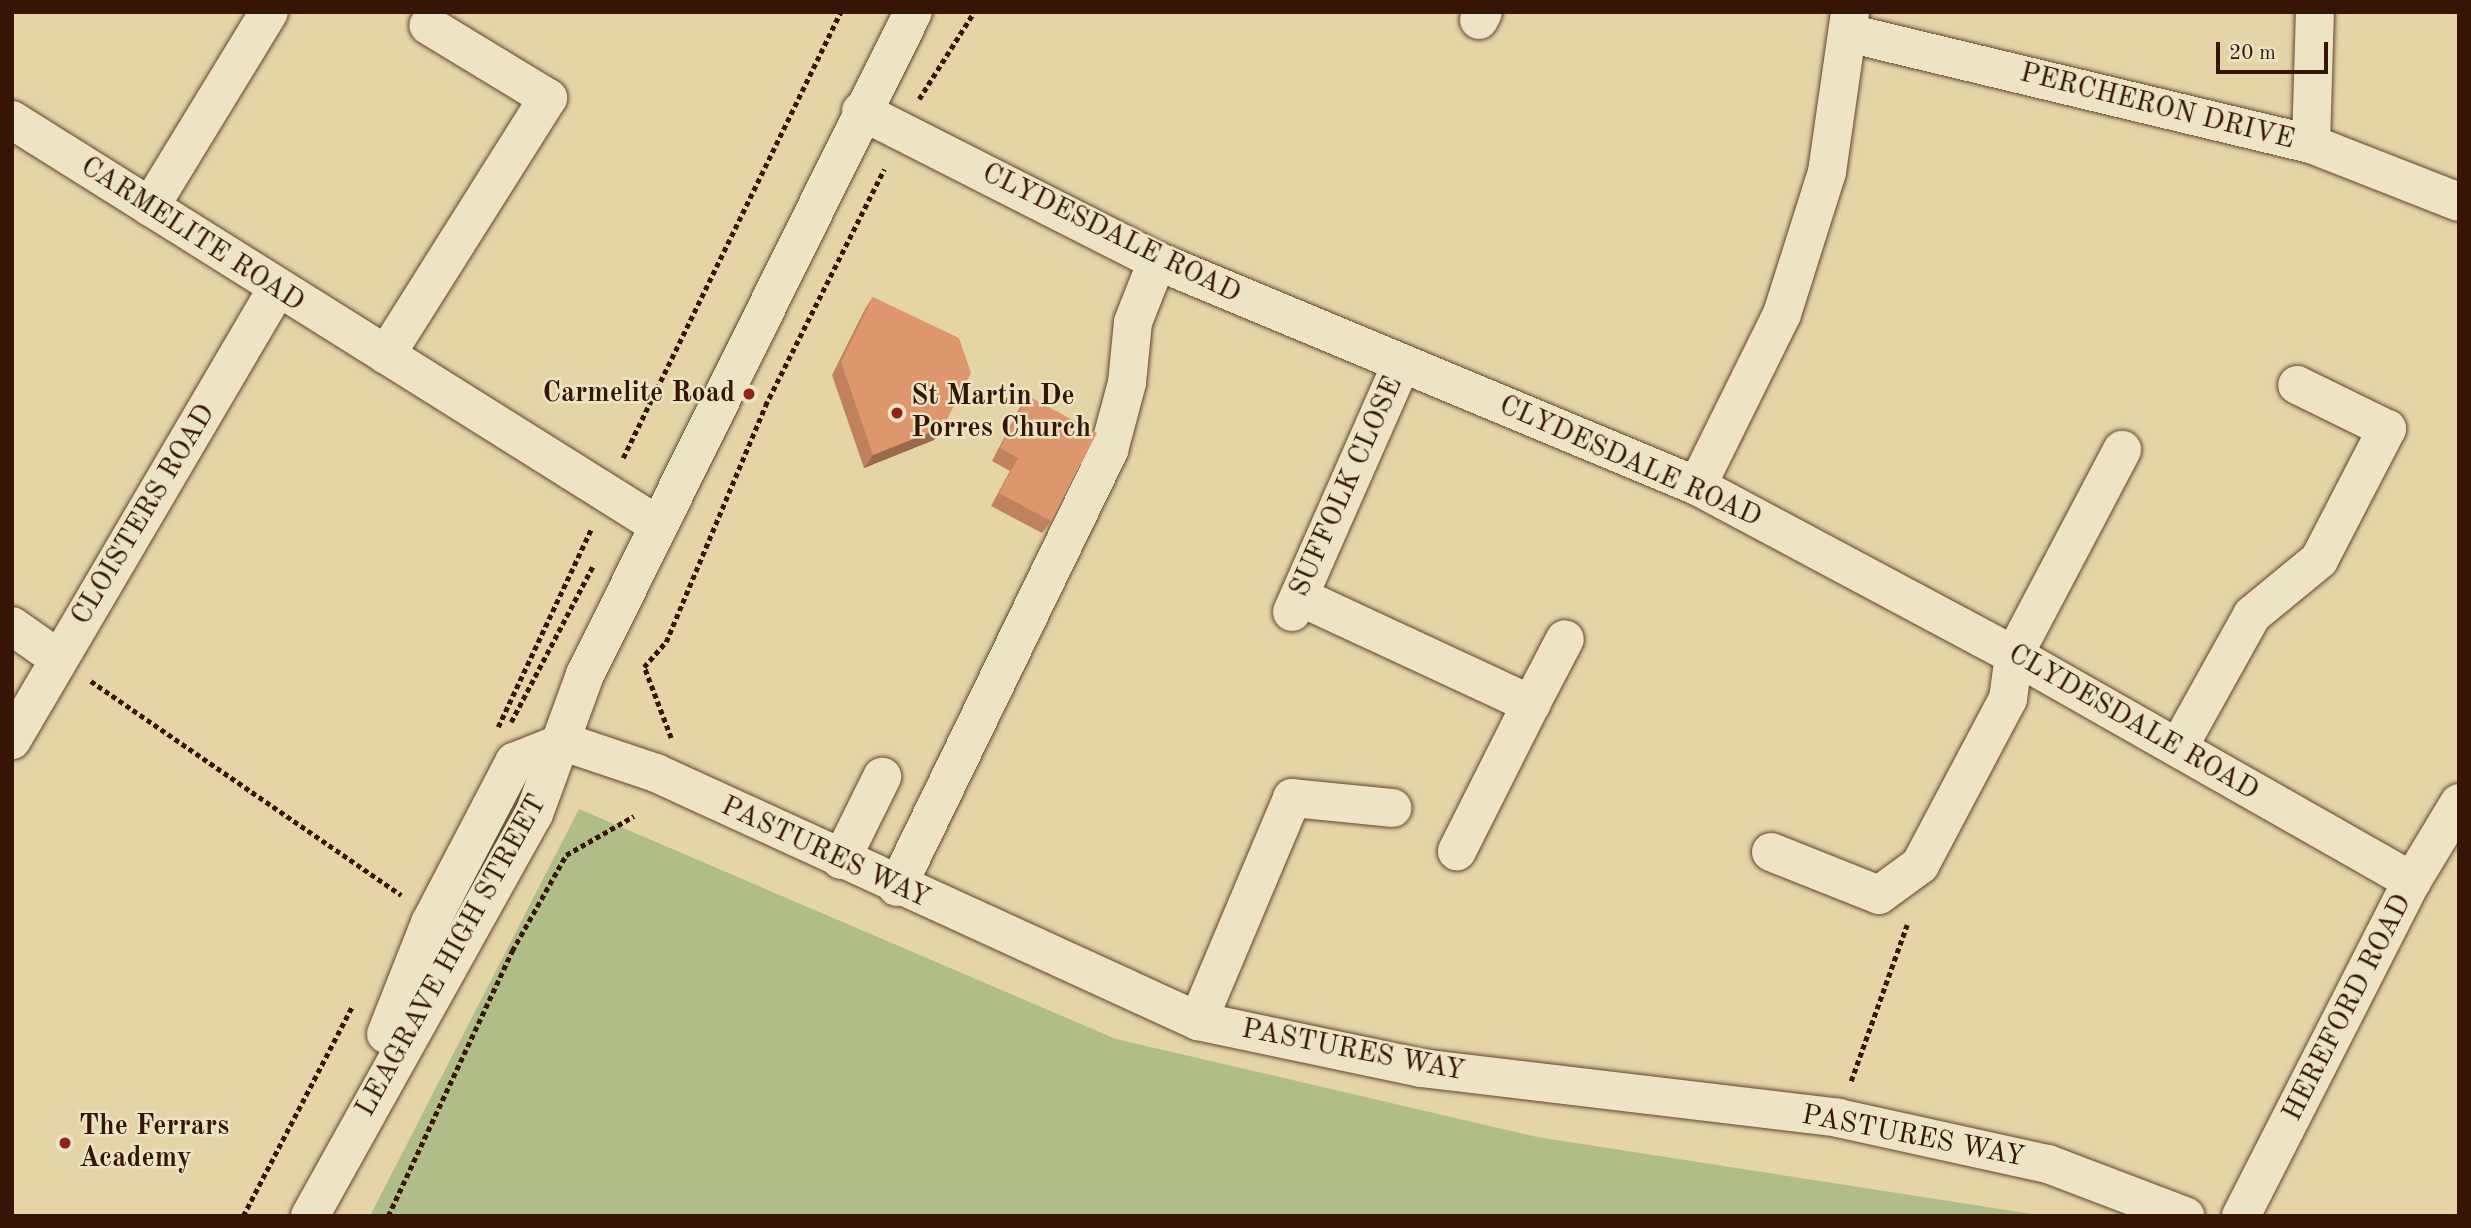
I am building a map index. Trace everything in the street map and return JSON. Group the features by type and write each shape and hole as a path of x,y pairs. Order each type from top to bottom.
{"street":[{"path":"149,207 269,12"},
{"name":"LEAGRAVE HIGH STREET","path":"310,1216 334,1167 534,814 564,742 585,675 861,111 913,12"},
{"path":"2311,144 2315,12"},
{"path":"1697,486 1782,314 1827,172 1849,22"},
{"name":"PERCHERON DRIVE","path":"1849,22 2311,144 2459,202"},
{"path":"386,355 548,98 428,25"},
{"name":"CLYDESDALE ROAD","path":"861,111 1157,261 1697,486 2014,655 2412,881"},
{"name":"CARMELITE ROAD","path":"12,120 276,290 386,355 658,525"},
{"path":"897,887 1109,450 1127,383 1133,321 1157,261"},
{"name":"CLOISTERS ROAD","path":"12,740 276,290"},
{"name":"SUFFOLK CLOSE","path":"1402,363 1296,604 1531,704"},
{"path":"2178,748 2252,615 2319,560 2387,429 2297,385"},
{"path":"1771,852 1879,895 1920,865 2008,699 2014,655 2122,450"},
{"path":"12,626 58,659"},
{"path":"1457,851 1565,639"},
{"name":"PASTURES WAY","path":"564,742 656,773 897,887 1198,1021 1421,1068 1838,1118 2048,1164 2185,1216"},
{"path":"841,860 883,777"},
{"path":"1198,1021 1292,798 1393,808"},
{"name":"HEREFORD ROAD","path":"2242,1216 2412,881 2459,803"}],"path":[{"path":"620,465 841,12"},
{"path":"916,102 974,12"},
{"path":"672,742 644,667 667,642 765,406 884,169"},
{"path":"58,659 408,900"},
{"path":"388,1216 512,951 566,855 634,816"},
{"path":"1838,1118 1915,902 1920,865"}],"green space":[{"path":"579,809 1116,1039 1537,1137 2045,1216 370,1216"}],"building":[{"name":"St Martin De Porres Church","path":"873,297 959,338 971,373 943,427 873,455 841,362"},
{"name":"St Martin De Porres Church","path":"1028,396 1097,433 1051,521 999,493 1018,458 1000,448"}],"place":[{"name":"Carmelite Road","path":"749,394"},
{"name":"St Martin De Porres Church","path":"897,413"},
{"name":"The Ferrars Academy","path":"65,1143"}]}
